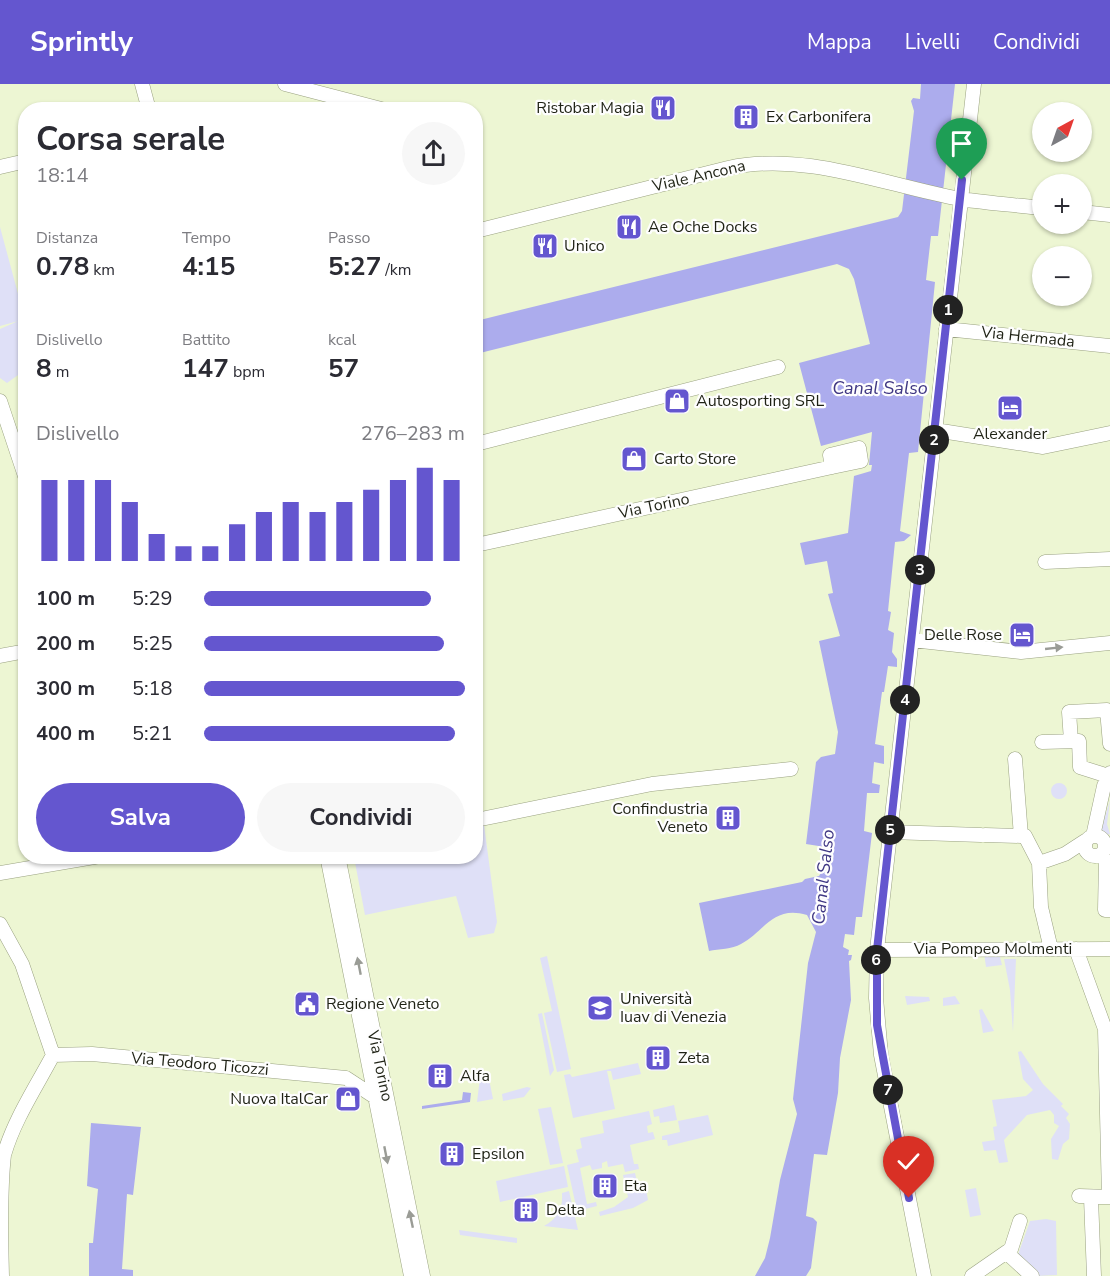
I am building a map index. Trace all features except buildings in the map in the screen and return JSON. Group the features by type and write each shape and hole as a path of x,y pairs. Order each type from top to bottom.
{"street":[{"path":"142,84 146,102"},
{"path":"285,84 357,102"},
{"path":"924,1276 881,1055 876,998 877,950 946,329 955,197 974,84"},
{"path":"0,167 18,162"},
{"name":"Viale Ancona","path":"483,229 748,163 806,165 955,197 1032,207"},
{"path":"1092,213 1110,215"},
{"name":"Via Hermada","path":"946,329 1110,346"},
{"path":"483,442 778,367"},
{"path":"0,401 18,455"},
{"path":"935,430 1043,447 1110,433"},
{"name":"Via Torino","path":"483,543 832,467"},
{"path":"1045,562 1110,559"},
{"path":"912,640 1021,652 1110,643"},
{"path":"0,656 18,653"},
{"path":"1089,838 1108,776 1080,767 1069,712 1107,710 1110,744"},
{"path":"1042,742 1075,741"},
{"path":"1015,759 1021,836"},
{"path":"483,819 652,784 790,769"},
{"path":"890,832 1025,836 1040,863 1041,906 1052,949"},
{"path":"1065,854 1089,838 1100,837 1101,850 1106,861 1105,910 1110,910"},
{"path":"1040,863 1065,854 1101,850"},
{"path":"0,873 53,864"},
{"name":"Via Torino","path":"329,864 411,1276"},
{"name":"Via Torino","path":"340,864 423,1276"},
{"path":"0,924 22,964 53,1055 11,1136 3,1157 1,1179 2,1276"},
{"name":"Via Pompeo Molmenti","path":"877,950 1110,948"},
{"path":"1076,949 1106,1029 1109,1197 1085,1197 1094,1276"},
{"name":"Via Teodoro Ticozzi","path":"53,1055 92,1054 346,1078 375,1097"},
{"path":"346,1078 367,1065"},
{"path":"972,1276 1011,1249 1020,1221"},
{"path":"1007,1253 1027,1274"}],"shaded area":[{"path":"0,227 18,294 18,321 0,326"},
{"path":"18,321 18,375 7,383 0,378 0,329"},
{"path":"1059,783 1065,785 1067,791 1065,797 1059,799 1053,797 1051,791 1053,785"},
{"path":"1110,800 1107,824 1110,834 1106,835 1101,830"},
{"path":"483,825 497,922 494,933 468,938 456,896 365,915 355,864 483,864"},
{"path":"984,953 999,953 1002,965 986,967"},
{"path":"547,956 571,1069 557,1072 544,1013 552,1011 540,958"},
{"path":"1004,959 1016,959 1013,1032 1010,990"},
{"path":"905,996 929,997 930,1001 907,1005"},
{"path":"955,996 960,1004 943,1006 943,998"},
{"path":"982,1009 994,1031 983,1033 979,1010"},
{"path":"542,1013 554,1070 550,1076 538,1014"},
{"path":"1021,1051 1043,1084 1063,1104 1061,1106 1069,1114 1066,1118 1070,1124 1069,1139 1063,1144 1058,1160 1052,1159 1051,1139 1059,1126 1054,1123 1054,1115 1050,1110 1027,1115 1004,1140 1008,1162 999,1163 996,1150 984,1151 982,1142 995,1140 993,1127 997,1126 992,1100 1026,1096 1033,1090 1023,1079 1018,1052"},
{"path":"638,1063 641,1074 613,1080 611,1071 607,1071 615,1109 573,1118 564,1075 570,1074 572,1077"},
{"path":"480,1078 489,1079 493,1099 477,1102"},
{"path":"531,1088 524,1097 503,1101 502,1094"},
{"path":"674,1105 677,1120 660,1123 659,1116 654,1117 653,1110"},
{"path":"551,1107 563,1163 550,1165 538,1109"},
{"path":"649,1111 652,1124 647,1126 648,1133 653,1132 655,1139 630,1145 634,1164 638,1164 639,1169 625,1172 623,1164 608,1167 607,1161 602,1163 602,1168 592,1170 590,1165 580,1168 587,1204 596,1202 597,1206 577,1211 567,1165 579,1162 576,1150 582,1148 580,1138 604,1133 602,1121"},
{"path":"708,1115 713,1135 668,1146 667,1140 662,1140 662,1136 680,1132 678,1121"},
{"path":"564,1166 568,1187 500,1202 496,1181"},
{"path":"635,1173 639,1190 646,1189 648,1200 633,1208 600,1216 599,1212 614,1207 628,1197 623,1175"},
{"path":"976,1188 981,1215 970,1217 965,1190"},
{"path":"569,1191 578,1230 544,1226 559,1212 562,1193"},
{"path":"1046,1219 1056,1221 1057,1275 1036,1276 1016,1260 1030,1221"},
{"path":"459,1230 517,1238 517,1243 460,1235"}],"water":[{"name":"Canal Salso","path":"921,84 955,84 938,236 931,236 926,280 935,282 918,452 909,453 900,531 911,535 904,541 895,542 888,611 891,612 888,630 894,633 892,652 897,659 897,667 888,666 884,692 882,692 875,744 884,746 884,764 874,762 872,783 880,785 879,793 867,793 864,831 872,833 862,917 856,917 854,935 845,934 843,947 849,950 848,955 852,955 849,961 851,1000 840,1058 838,1093 827,1155 814,1154 806,1216 817,1222 811,1268 806,1276 755,1276 765,1258 780,1180 797,1114 793,1099 808,963 816,932 807,915 786,913 770,921 741,944 709,951 699,903 802,882 805,879 819,876 822,871 825,847 806,844 816,762 821,757 835,754 838,732 819,641 840,636 828,594 833,593 827,561 805,565 800,543 848,533 854,476 871,471 872,465 869,465 872,432 821,446 799,363 870,344 854,279 849,269 837,264 483,352 483,319 898,217 902,211 914,111 911,101 913,98 920,99"},
{"path":"463,1092 471,1093 470,1102 422,1109 422,1106 462,1100"},
{"path":"91,1123 141,1127 133,1195 127,1194 122,1269 133,1270 133,1276 89,1276 89,1243 93,1243 98,1189 87,1186"}],"place":[{"name":"Ristobar Magia","path":"663,108"},
{"name":"Ex Carbonifera","path":"746,117"},
{"name":"Ae Oche Docks","path":"629,227"},
{"name":"Unico","path":"545,246"},
{"name":"Autosporting SRL","path":"677,401"},
{"name":"Alexander","path":"1010,408"},
{"name":"Carto Store","path":"634,459"},
{"name":"Delle Rose","path":"1022,635"},
{"name":"Confindustria Veneto","path":"728,818"},
{"name":"Regione Veneto","path":"307,1004"},
{"name":"Università Iuav di Venezia","path":"600,1008"},
{"name":"Zeta","path":"658,1058"},
{"name":"Alfa","path":"440,1076"},
{"name":"Nuova ItalCar","path":"348,1099"},
{"name":"Epsilon","path":"452,1154"},
{"name":"Eta","path":"605,1186"},
{"name":"Delta","path":"526,1210"}],"route":[{"path":"909,1198 886,1084 877,1025 877,950 962,180"}]}
